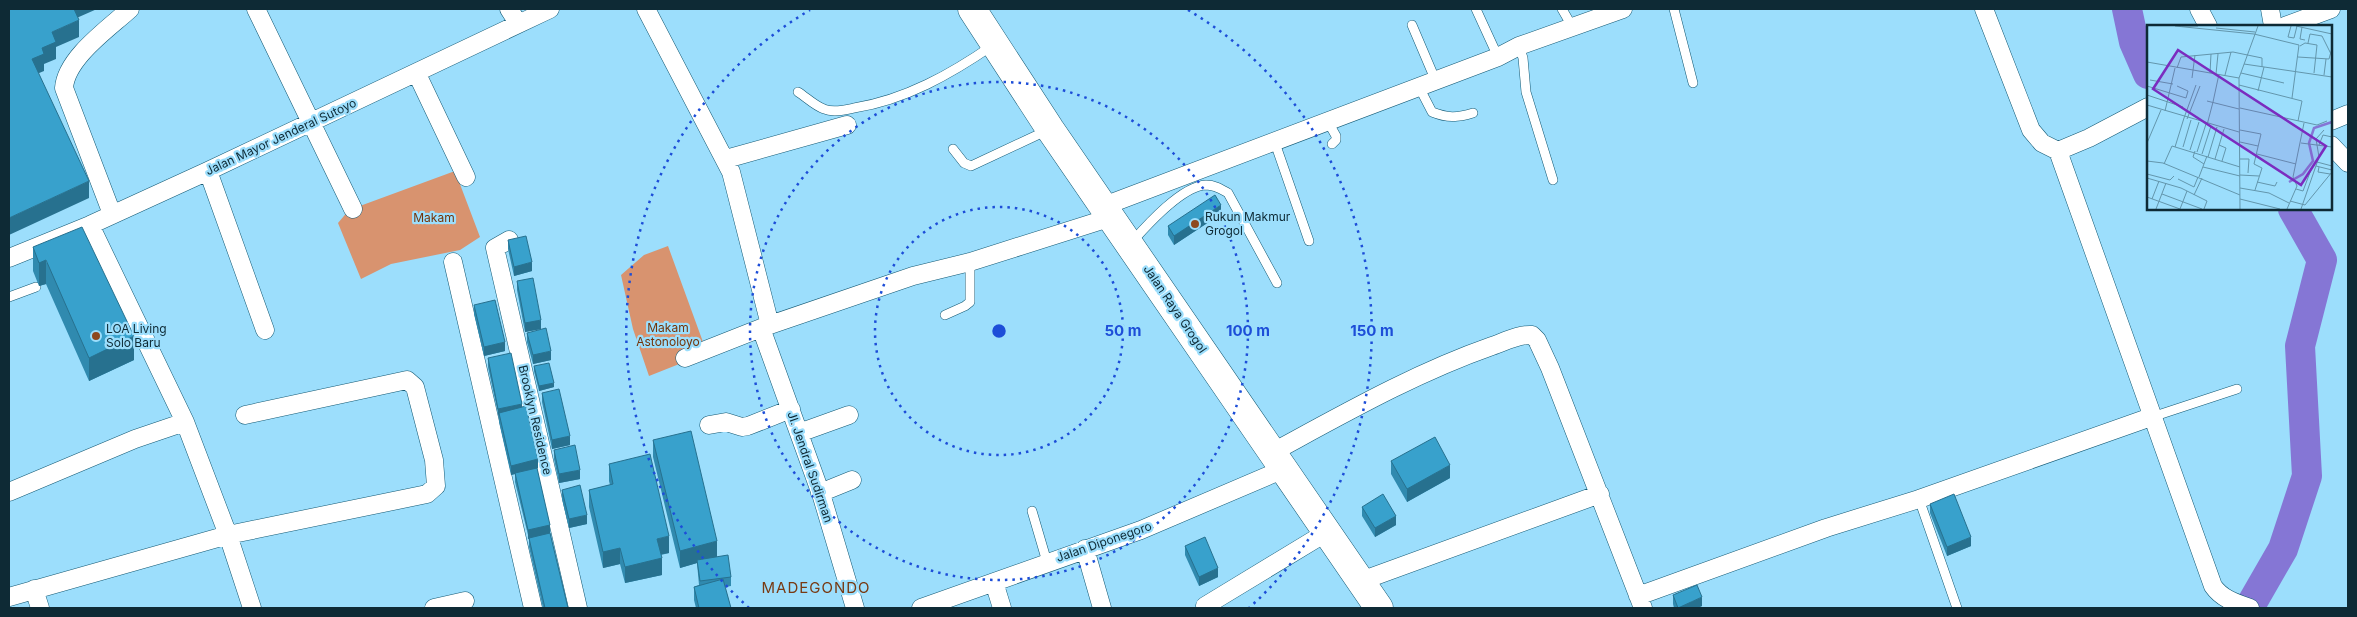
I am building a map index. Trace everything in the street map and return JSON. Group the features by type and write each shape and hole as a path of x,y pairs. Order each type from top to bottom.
{"main road":[{"name":"Jalan Raya Grogol","path":"972,9 1050,129 1379,608"}],"street":[{"path":"112,214 64,88 64,77 76,60 130,9"},
{"path":"256,9 353,209"},
{"name":"Jalan Mayor Jenderal Sutoyo","path":"9,258 90,225 416,74 513,16 550,9"},
{"name":"Jl. Jendral Sudirman","path":"646,9 726,160 766,326 855,608"},
{"path":"1984,9 2031,130 2042,143 2058,151 2151,417 2213,586 2218,593 2228,599 2250,608"},
{"path":"2199,9 2207,25"},
{"path":"2270,9 2273,25"},
{"path":"2287,25 2331,9"},
{"path":"685,358 766,326 913,276 970,262 1108,211 1274,140 1418,85 1498,57 1519,46 1573,28 1616,10"},
{"path":"416,74 466,177"},
{"path":"2058,151 2089,138 2147,108"},
{"path":"2332,122 2348,114"},
{"path":"726,160 847,125"},
{"path":"2332,147 2348,162"},
{"path":"208,171 265,330"},
{"path":"90,225 185,422 228,535 252,608"},
{"name":"Brooklyn Residence","path":"509,240 495,248 578,608"},
{"path":"453,262 533,608"},
{"name":"Jalan Diponegoro","path":"921,608 1166,520 1278,460 1388,390 1456,359 1526,335 1537,340 1541,347 1600,494"},
{"path":"9,596 228,535 427,494 436,486 434,460 415,387 407,380 245,414"},
{"path":"709,425 726,422 742,427 748,426 791,409"},
{"path":"799,433 849,414"},
{"path":"1361,581 1600,494 1640,602 1826,528 1918,499 2151,417"},
{"path":"9,492 135,440 185,422"},
{"path":"820,493 852,480"},
{"path":"1205,606 1327,532"},
{"path":"1085,549 1102,608"},
{"path":"994,582 1002,608"},
{"path":"34,589 40,608"},
{"path":"434,608 465,601"}],"lane":[{"path":"1476,9 1498,57"},
{"path":"1562,9 1573,28"},
{"path":"1674,9 1693,83"},
{"path":"1412,25 1435,79"},
{"path":"798,92 827,110 872,105 912,92 976,57 995,44"},
{"path":"1519,46 1526,92 1553,180"},
{"path":"1418,85 1432,112 1442,116 1457,118 1472,113"},
{"path":"1326,120 1336,136 1336,140 1332,144"},
{"path":"953,149 964,163 971,166 1050,129"},
{"path":"1274,140 1308,241"},
{"path":"1130,244 1168,205 1194,188 1204,185 1214,186 1228,193 1277,283"},
{"path":"945,315 970,302 970,262"},
{"path":"9,297 36,287"},
{"path":"2151,417 2237,389"},
{"path":"1918,499 1957,608"},
{"path":"1032,511 1047,562"}],"green space":[{"name":"Makam","path":"455,171 480,237 460,250 391,264 361,279 338,223 349,210"},
{"name":"Makam Astonoloyo","path":"668,246 707,353 649,376 633,329 621,275 644,255"}],"building":[{"path":"9,9 74,9 79,20 52,32 56,42 42,48 44,54 32,59 89,181 9,218"},
{"path":"1215,195 1221,205 1174,236 1168,226"},
{"name":"LOA Living Solo Baru","path":"82,227 134,336 89,358 46,260 39,263 33,247"},
{"path":"526,236 532,262 514,267 508,240"},
{"path":"533,278 541,320 525,323 517,281"},
{"path":"495,300 505,342 484,347 474,305"},
{"path":"546,328 551,351 533,355 527,333"},
{"path":"511,353 522,404 498,409 488,358"},
{"path":"549,363 554,383 539,386 534,366"},
{"path":"559,389 570,436 552,440 542,393"},
{"path":"526,406 538,459 511,466 499,413"},
{"path":"691,431 717,541 680,551 653,440"},
{"path":"1435,437 1450,465 1407,489 1391,461"},
{"path":"575,445 580,470 559,474 554,450"},
{"path":"650,454 669,536 657,539 662,558 625,567 620,548 603,552 589,490 613,484 609,464"},
{"path":"537,468 550,525 528,530 515,473"},
{"path":"580,485 587,515 569,519 562,490"},
{"path":"1383,494 1396,516 1375,528 1362,507"},
{"path":"1954,494 1971,537 1947,547 1930,504"},
{"path":"550,533 568,608 545,608 529,538"},
{"path":"1205,537 1218,568 1199,577 1185,546"},
{"path":"728,555 731,577 700,581 697,560"},
{"path":"723,579 731,608 699,608 694,587"},
{"path":"1697,585 1702,597 1678,608 1673,595"}],"waterway":[{"path":"2127,9 2134,42 2147,72"},
{"path":"2249,608 2283,549 2307,476 2300,346 2322,260 2294,210"}],"place":[{"name":"Rukun Makmur Grogol","path":"1195,224"},
{"name":"LOA Living Solo Baru","path":"96,336"}],"district":[{"name":"MADEGONDO","path":"816,588"}]}
